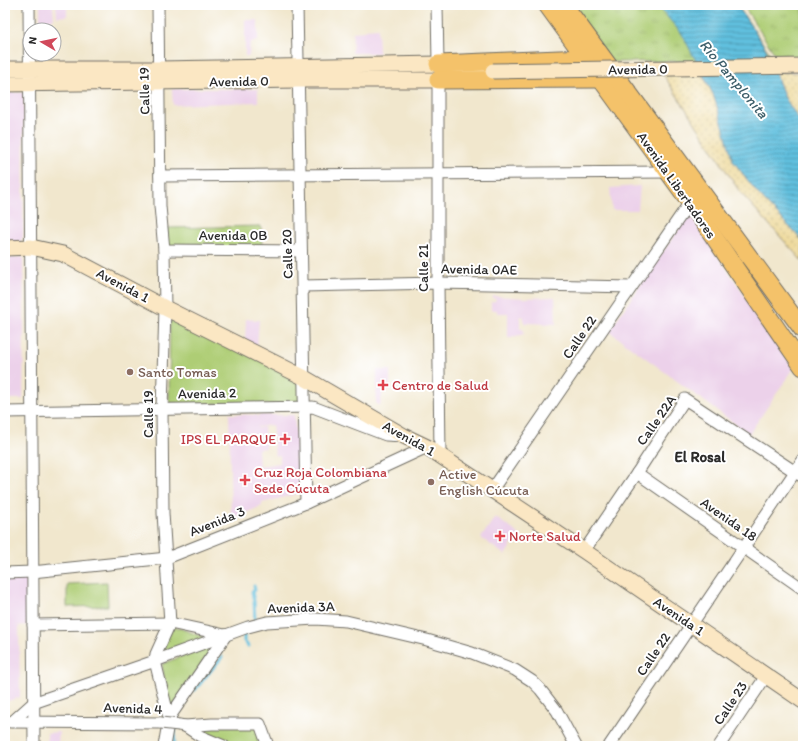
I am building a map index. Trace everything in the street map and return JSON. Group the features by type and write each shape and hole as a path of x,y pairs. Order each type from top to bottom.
{"main road":[{"name":"Avenida Libertadores","path":"548,5 669,172 803,367"},
{"name":"Avenida Libertadores","path":"564,5 803,330"},
{"path":"438,72 586,58"},
{"path":"438,72 601,79"}],"street":[{"path":"29,5 34,746"},
{"name":"Calle 19","path":"155,661 156,654 170,623 163,513 162,409 165,308 164,250 160,206 158,5"},
{"name":"Calle 20","path":"297,5 306,503"},
{"name":"Calle 21","path":"437,5 440,455"},
{"name":"Avenida 0","path":"5,84 159,75 803,66"},
{"name":"Avenida 0","path":"5,69 30,68 159,75"},
{"path":"160,176 669,172"},
{"name":"Calle 22","path":"492,490 690,202"},
{"name":"Avenida 1","path":"5,248 31,247 63,254 165,308 303,377 404,436 427,447 584,551 803,701"},
{"name":"Avenida 0B","path":"164,250 301,251"},
{"name":"Avenida 0AE","path":"303,286 438,283 631,287"},
{"name":"Calle 22A","path":"584,551 685,399 799,474"},
{"name":"Avenida 2","path":"5,412 304,406 313,407 386,435 404,436"},
{"name":"Avenida 3","path":"5,573 32,572 167,558 306,503 427,447"},
{"name":"Calle 22","path":"609,746 744,548 799,474 803,460"},
{"name":"Avenida 18","path":"637,473 803,589"},
{"name":"Avenida 3A","path":"33,703 248,627 267,622 315,618 346,621 427,640 472,653 515,670 532,681 540,689 557,711 576,746"},
{"path":"33,625 170,623 226,635 165,720"},
{"path":"155,661 165,720 164,746"},
{"name":"Calle 23","path":"719,746 766,676"},
{"path":"9,722 33,703"},
{"name":"Avenida 4","path":"9,722 165,720 182,726 212,724 260,724 268,746"},
{"path":"182,726 200,736 224,746"}],"shaded area":[{"path":"40,5 53,5 54,19 40,21"},
{"path":"56,5 67,5 67,16 57,17"},
{"path":"245,20 258,20 258,41 250,42 249,56 245,56"},
{"path":"378,28 379,53 352,53 353,32"},
{"path":"172,89 258,89 258,102 173,105"},
{"path":"5,92 24,93 23,237 19,243 5,243"},
{"path":"640,186 638,210 612,210 610,188"},
{"path":"689,214 794,368 749,434 609,331"},
{"path":"23,257 23,399 5,399 5,258"},
{"path":"493,296 525,298 555,297 556,324 524,323 524,317 520,316 520,329 523,329 524,334 508,338 508,313 497,313 497,310 491,310 491,302 495,301 496,299 493,298"},
{"path":"246,319 259,320 257,348 245,342"},
{"name":"Centro de Salud","path":"377,370 390,370 390,389 383,391 380,406 376,403"},
{"path":"229,414 257,415 257,420 258,415 294,415 298,458 291,459 297,459 300,493 262,503 262,506 231,519","holes":["257,425 258,427 272,425 275,456 280,455 280,463 259,466 258,449 266,448 264,427 258,428"]},
{"name":"Norte Salud","path":"495,517 519,534 505,555 481,538"},
{"path":"5,576 27,576 27,625 14,626 19,626 20,697 5,702"},
{"path":"59,732 58,745 47,745 47,733"}],"green space":[{"path":"568,5 737,5 774,60 611,62"},
{"path":"743,5 803,5 803,59 778,59"},
{"path":"261,226 262,249 166,249 166,228"},
{"path":"170,314 301,381 300,405 169,403"},
{"path":"107,582 108,606 67,607 67,584"},
{"path":"171,625 206,638 157,657"},
{"path":"216,643 169,712 162,664"},
{"path":"258,720 259,746 237,746 193,727"}],"sand":[{"path":"700,70 713,94 722,122 759,195 803,241 803,262 740,192 661,71"},
{"path":"775,72 803,73 803,126 785,98"}],"water":[{"name":"Río Pamplonita","path":"657,5 737,5 765,47 785,98 803,126 803,241 759,195 733,161 713,94 682,34"}],"waterway":[{"path":"254,586 255,590 252,592 255,622"},
{"path":"244,633 244,641 248,646"},
{"path":"195,690 222,657"},
{"path":"174,746 176,715"}],"place":[{"name":"Santo Tomas","path":"130,372"},
{"name":"Centro de Salud","path":"383,385"},
{"name":"IPS EL PARQUE","path":"285,439"},
{"name":"Cruz Roja Colombiana Sede Cúcuta","path":"245,480"},
{"name":"Active English Cúcuta","path":"431,482"},
{"name":"Norte Salud","path":"500,536"}],"district":[{"name":"El Rosal","path":"700,457"}]}
